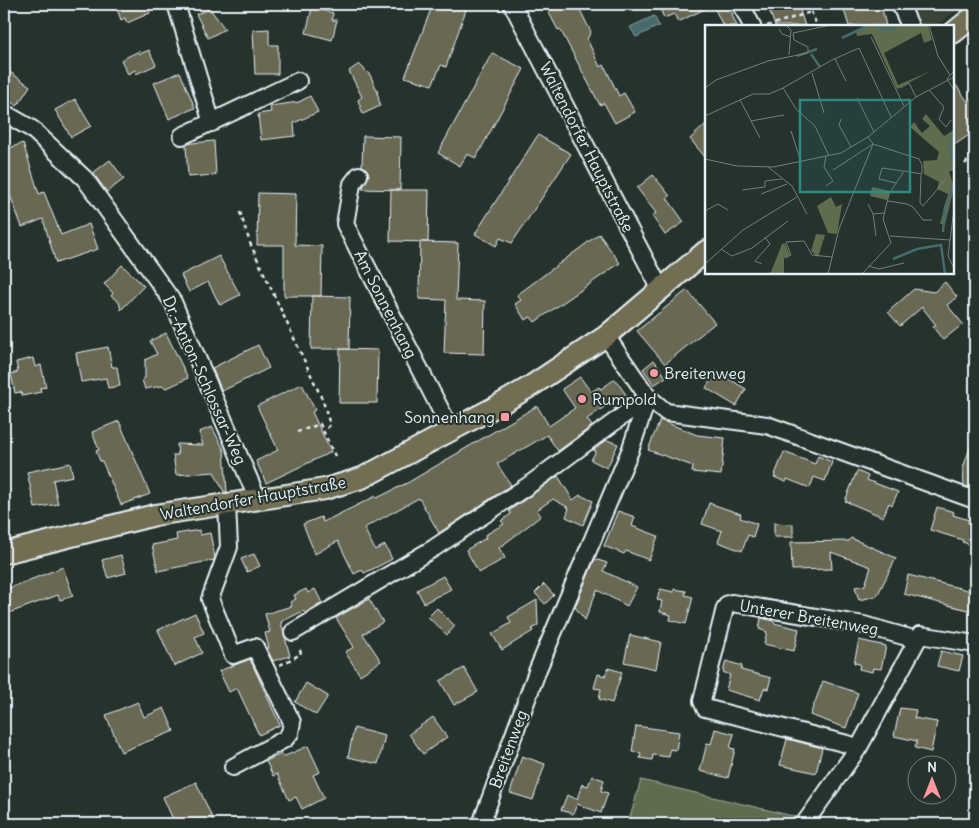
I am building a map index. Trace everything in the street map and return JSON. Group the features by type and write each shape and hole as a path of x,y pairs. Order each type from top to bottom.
{"main road":[{"path":"954,32 975,15"},
{"name":"Waltendorfer Hauptstraße","path":"4,553 155,515 326,489 362,478 531,386 606,336 705,252"}],"street":[{"path":"176,4 212,123"},
{"name":"Waltendorfer Hauptstraße","path":"512,4 661,290"},
{"path":"741,4 752,25"},
{"path":"900,4 910,25"},
{"path":"182,136 298,81"},
{"name":"Dr.-Anton-Schlossar-Weg","path":"4,113 32,129 85,179 173,302 258,500"},
{"name":"Am Sonnenhang","path":"359,175 352,184 345,224 451,430"},
{"path":"606,336 648,397 666,412 767,425 975,500"},
{"path":"294,632 434,548 490,511 529,485 648,397"},
{"name":"Breitenweg","path":"481,824 538,669 630,451 648,397"},
{"path":"227,505 229,547 210,599 233,655 255,647 292,722 290,733 284,739 233,767"},
{"name":"Unterer Breitenweg","path":"859,747 705,708 702,701 725,608 728,604 732,603 854,623 917,640 920,635 975,644"},
{"path":"804,824 859,747 917,640"}],"path":[{"path":"808,4 817,25"},
{"path":"769,25 811,12"},
{"path":"965,164 975,152"},
{"path":"240,212 250,243 323,401 330,425 324,432"},
{"path":"297,432 320,424 335,456"},
{"path":"267,671 301,654 294,632"}],"shaded area":[{"path":"909,4 966,4 936,25 919,25"}],"green space":[{"path":"641,780 797,817 793,824 628,824"}],"water":[{"path":"654,16 659,26 636,37 630,27"}],"building":[{"path":"122,4 146,4 150,13 127,23 125,18 121,20 116,6"},
{"path":"433,4 468,4 446,67 441,65 432,85 405,77"},
{"path":"563,4 577,4 591,32 587,39 600,67 604,65 619,96 624,93 635,112 615,123 604,103 600,105 560,29 558,30 548,11"},
{"path":"658,4 728,4 737,25 723,25 713,5 678,22 674,14 664,18"},
{"path":"767,4 798,4 805,25 775,25"},
{"path":"842,4 881,4 886,25 849,25"},
{"path":"312,8 333,13 332,20 337,20 332,40 306,33"},
{"path":"210,9 225,29 208,38 196,14"},
{"path":"269,29 269,45 278,45 278,74 255,74 253,30"},
{"path":"149,50 156,65 136,74 135,70 128,74 121,60 139,51 140,54"},
{"path":"492,53 524,69 476,158 467,154 460,166 438,153"},
{"path":"359,64 370,75 377,90 380,106 363,114 358,100 362,97 349,71"},
{"path":"4,68 30,86 17,106 4,97"},
{"path":"180,72 195,108 169,119 154,83"},
{"path":"954,82 968,102 975,97 975,131 954,145"},
{"path":"310,96 318,112 294,123 295,136 261,140 258,114 271,112 270,106 299,102"},
{"path":"75,99 91,126 71,137 55,110"},
{"path":"705,125 705,157 690,139"},
{"path":"538,135 571,154 512,243 500,238 496,246 475,234"},
{"path":"363,136 401,137 400,190 362,189 369,176 368,171 362,166"},
{"path":"214,141 216,175 188,177 186,145"},
{"path":"23,143 39,194 44,192 61,235 89,224 98,249 56,263 43,219 22,227 4,179 4,150"},
{"path":"110,160 124,179 107,192 93,173"},
{"path":"653,175 670,196 667,198 684,222 665,235 652,216 656,213 637,188"},
{"path":"391,190 429,190 428,242 390,241"},
{"path":"258,193 296,194 295,245 322,246 321,296 284,296 284,245 257,245"},
{"path":"599,234 620,263 535,322 531,317 525,320 515,304 521,300 517,295"},
{"path":"420,242 458,243 456,300 485,301 484,354 444,353 446,300 419,299"},
{"path":"219,256 240,295 220,305 208,282 189,292 181,275"},
{"path":"122,265 144,286 121,310 119,302 111,296 113,293 104,284"},
{"path":"945,282 957,297 947,305 963,324 943,340 933,327 936,325 922,307 900,326 888,312 914,289 934,292"},
{"path":"687,290 715,323 665,364 637,331"},
{"path":"312,296 350,297 349,349 311,349"},
{"path":"166,333 188,378 167,388 161,386 145,389 142,380 145,378 145,360 157,354 150,341"},
{"path":"258,345 269,368 222,391 212,368"},
{"path":"108,347 112,367 117,367 120,386 108,388 106,378 81,382 76,353"},
{"path":"340,349 378,350 377,403 339,403"},
{"path":"33,358 35,367 41,365 46,387 40,388 41,392 22,396 21,392 15,393 11,374 18,372 16,362"},
{"name":"Breitenweg","path":"654,360 666,377 654,385 643,369"},
{"path":"716,371 746,389 736,406 706,388"},
{"path":"580,377 591,392 599,387 601,389 615,379 629,399 615,409 610,403 587,419 592,426 558,451 547,435 497,464 511,485 439,533 419,498 364,528 375,550 385,545 392,559 379,566 364,573 362,570 354,574 338,541 315,554 303,524 321,517 323,522 409,482 537,406 549,426 575,408 562,389"},
{"path":"302,384 315,410 312,412 331,452 266,483 256,461 278,450 257,406"},
{"path":"660,420 697,435 725,438 721,475 692,472 693,466 648,450"},
{"path":"119,421 150,494 121,505 96,451 99,450 92,432"},
{"path":"212,427 224,450 227,492 224,492 214,472 176,475 173,455 178,455 177,444 203,445 199,432"},
{"path":"973,439 975,440 975,474 969,487 964,486 963,468"},
{"path":"607,440 618,444 607,468 591,460 596,451 593,450"},
{"path":"784,452 815,464 818,456 832,462 825,481 814,477 810,488 787,479 786,482 774,477"},
{"path":"70,463 73,476 53,480 58,504 35,508 27,472"},
{"path":"857,471 868,476 867,480 898,492 892,505 889,503 883,517 845,501"},
{"path":"558,476 573,500 580,495 593,501 583,525 566,517 569,508 553,499 537,510 541,516 499,548 505,558 479,573 466,550 486,538 485,535 504,524 501,521 511,514 509,511"},
{"path":"709,503 741,514 740,518 757,524 753,537 748,535 742,551 718,542 722,531 702,524"},
{"path":"937,507 954,512 953,515 975,524 975,546 962,542 963,540 930,530"},
{"path":"618,511 635,517 632,526 658,536 649,560 626,551 624,554 604,546"},
{"path":"774,523 793,524 793,537 774,537"},
{"path":"199,530 200,535 210,533 214,560 158,571 152,545 177,540 176,534"},
{"path":"851,538 896,558 877,596 859,600 855,587 865,585 871,567 831,552 832,569 792,570 791,542 849,541"},
{"path":"254,554 260,566 247,572 241,559"},
{"path":"121,555 126,573 108,578 102,560"},
{"path":"595,559 607,563 603,571 637,587 627,606 597,590 585,620 575,607"},
{"path":"63,567 73,596 60,600 58,595 9,613 4,590"},
{"path":"908,575 975,592 972,611 904,594"},
{"path":"443,576 451,589 424,603 417,590"},
{"path":"544,584 554,595 545,604 535,593"},
{"path":"306,589 308,593 315,589 322,603 305,613 303,611 281,622 290,656 273,661 267,649 269,648 265,633 270,632 265,614 292,606 290,602 296,599 294,595"},
{"path":"660,589 674,592 674,589 686,591 685,595 693,597 686,624 670,620 671,615 660,612 662,601 657,600"},
{"path":"369,599 383,622 363,634 381,661 360,675 345,652 354,647 336,618"},
{"path":"537,600 538,625 532,629 533,631 502,650 492,634 511,623 508,617"},
{"path":"437,608 455,626 447,635 428,617"},
{"path":"195,613 204,633 195,637 202,653 174,666 158,630"},
{"path":"761,618 799,629 794,651 764,644 767,632 759,629"},
{"path":"630,635 661,642 656,669 624,662"},
{"path":"859,640 886,646 881,669 873,668 872,672 859,669 860,664 854,663"},
{"path":"941,651 963,656 959,671 937,666"},
{"path":"250,659 280,725 259,735 237,688 229,692 219,671"},
{"path":"726,661 742,666 741,670 771,678 768,689 764,688 760,700 726,690 730,675 723,672"},
{"path":"464,668 478,692 454,705 440,681"},
{"path":"608,668 622,672 612,703 599,699 601,689 594,688 598,674 605,676"},
{"path":"823,681 858,693 846,728 810,715"},
{"path":"306,683 328,696 316,715 295,702"},
{"path":"138,702 144,717 164,708 174,731 121,752 106,715"},
{"path":"900,708 916,710 914,718 937,722 931,752 915,748 917,741 894,736"},
{"path":"433,717 447,737 423,754 409,734"},
{"path":"636,726 679,732 676,750 670,749 669,757 653,755 652,760 640,758 641,753 632,752"},
{"path":"354,728 385,736 378,764 348,757"},
{"path":"715,729 734,734 730,748 735,749 728,778 700,771 707,743 711,744"},
{"path":"787,739 822,748 816,773 780,765"},
{"path":"308,746 320,772 313,775 324,798 302,809 296,797 289,800 277,774 273,776 266,761 281,754 283,757"},
{"path":"522,756 545,764 533,800 510,793"},
{"path":"592,776 604,780 601,791 608,793 601,813 577,804 573,814 561,810 567,795 577,799 582,784 588,786"},
{"path":"196,782 215,824 175,824 163,797"}],"place":[{"name":"Breitenweg","path":"654,373"},
{"name":"Rumpold","path":"582,399"},
{"name":"Sonnenhang","path":"505,417"}]}
